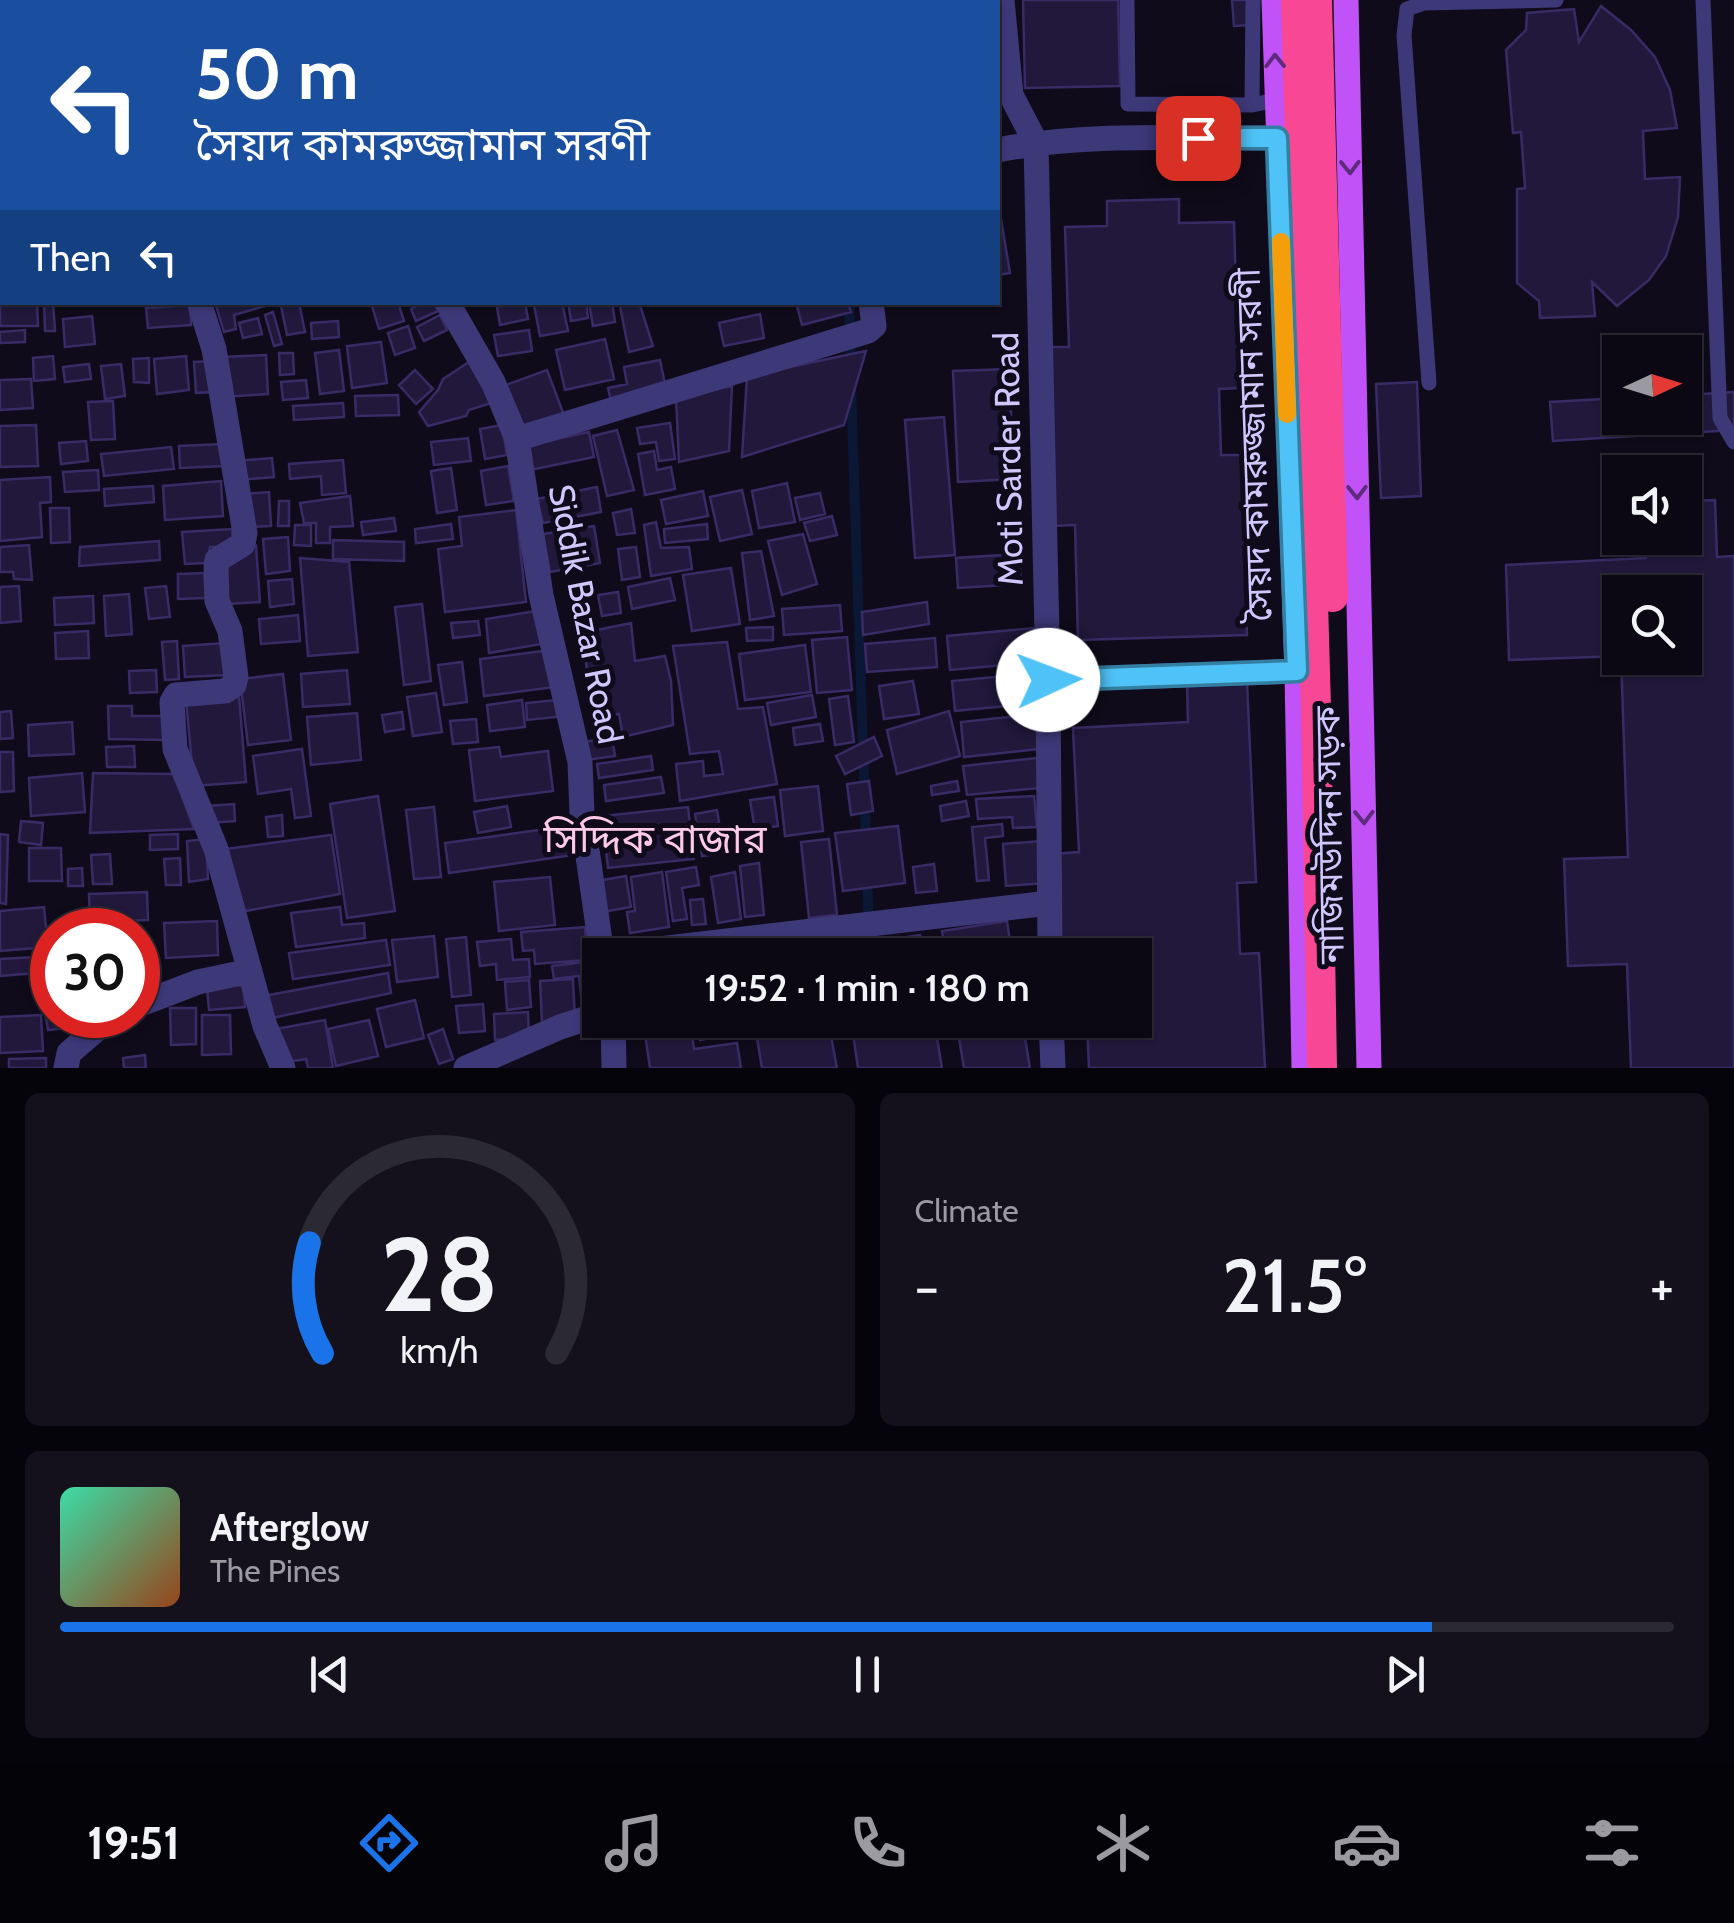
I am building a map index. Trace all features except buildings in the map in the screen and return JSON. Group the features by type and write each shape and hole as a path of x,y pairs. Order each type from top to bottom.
{"highway":[{"path":"1296,0 1322,1068"},
{"path":"1317,0 1332,478 1341,1068"}],"main road":[{"name":"সৈয়দ কামরুজ্জামান সরণী","path":"1274,0 1264,102 1277,138 1297,671 1304,1068"},
{"name":"নাজিমউদ্দিন সড়ক","path":"1346,0 1368,1068"}],"street":[{"path":"1002,0 1010,95 1036,142"},
{"path":"1000,150 1036,142 1277,138"},
{"name":"Moti Sarder Road","path":"1036,142 1050,938"},
{"path":"200,305 214,348 245,534 243,544 216,560 217,601 230,631 234,685 225,690 176,696 172,702 174,749 216,849 265,1026 283,1068"},
{"name":"Siddik Bazar Road","path":"449,305 493,382 518,440 542,596 580,762 582,814 602,938"},
{"path":"518,440 868,331 874,326 871,305"},
{"path":"1048,680 1297,671"},
{"path":"750,938 1049,903"},
{"path":"160,997 198,982 250,970"},
{"path":"466,1068 582,1020"},
{"path":"66,1068 69,1053 86,1038"},
{"path":"613,1038 614,1068"},
{"path":"1052,1038 1052,1068"}],"lane":[{"path":"1127,0 1128,104 1264,102 1253,0"},
{"path":"1429,383 1404,35 1407,9 1424,3 1556,0"},
{"path":"1703,0 1720,418 1734,442"}],"waterway":[{"path":"849,305 851,364"},
{"path":"851,386 866,839"},
{"path":"867,876 869,938"}],"slow traffic":[{"path":"1281,242 1287,414"}],"district":[{"name":"সিদ্দিক বাজার","path":"655,838"}],"route":[{"path":"1048,680 1297,671 1277,138 1198,138"}]}
